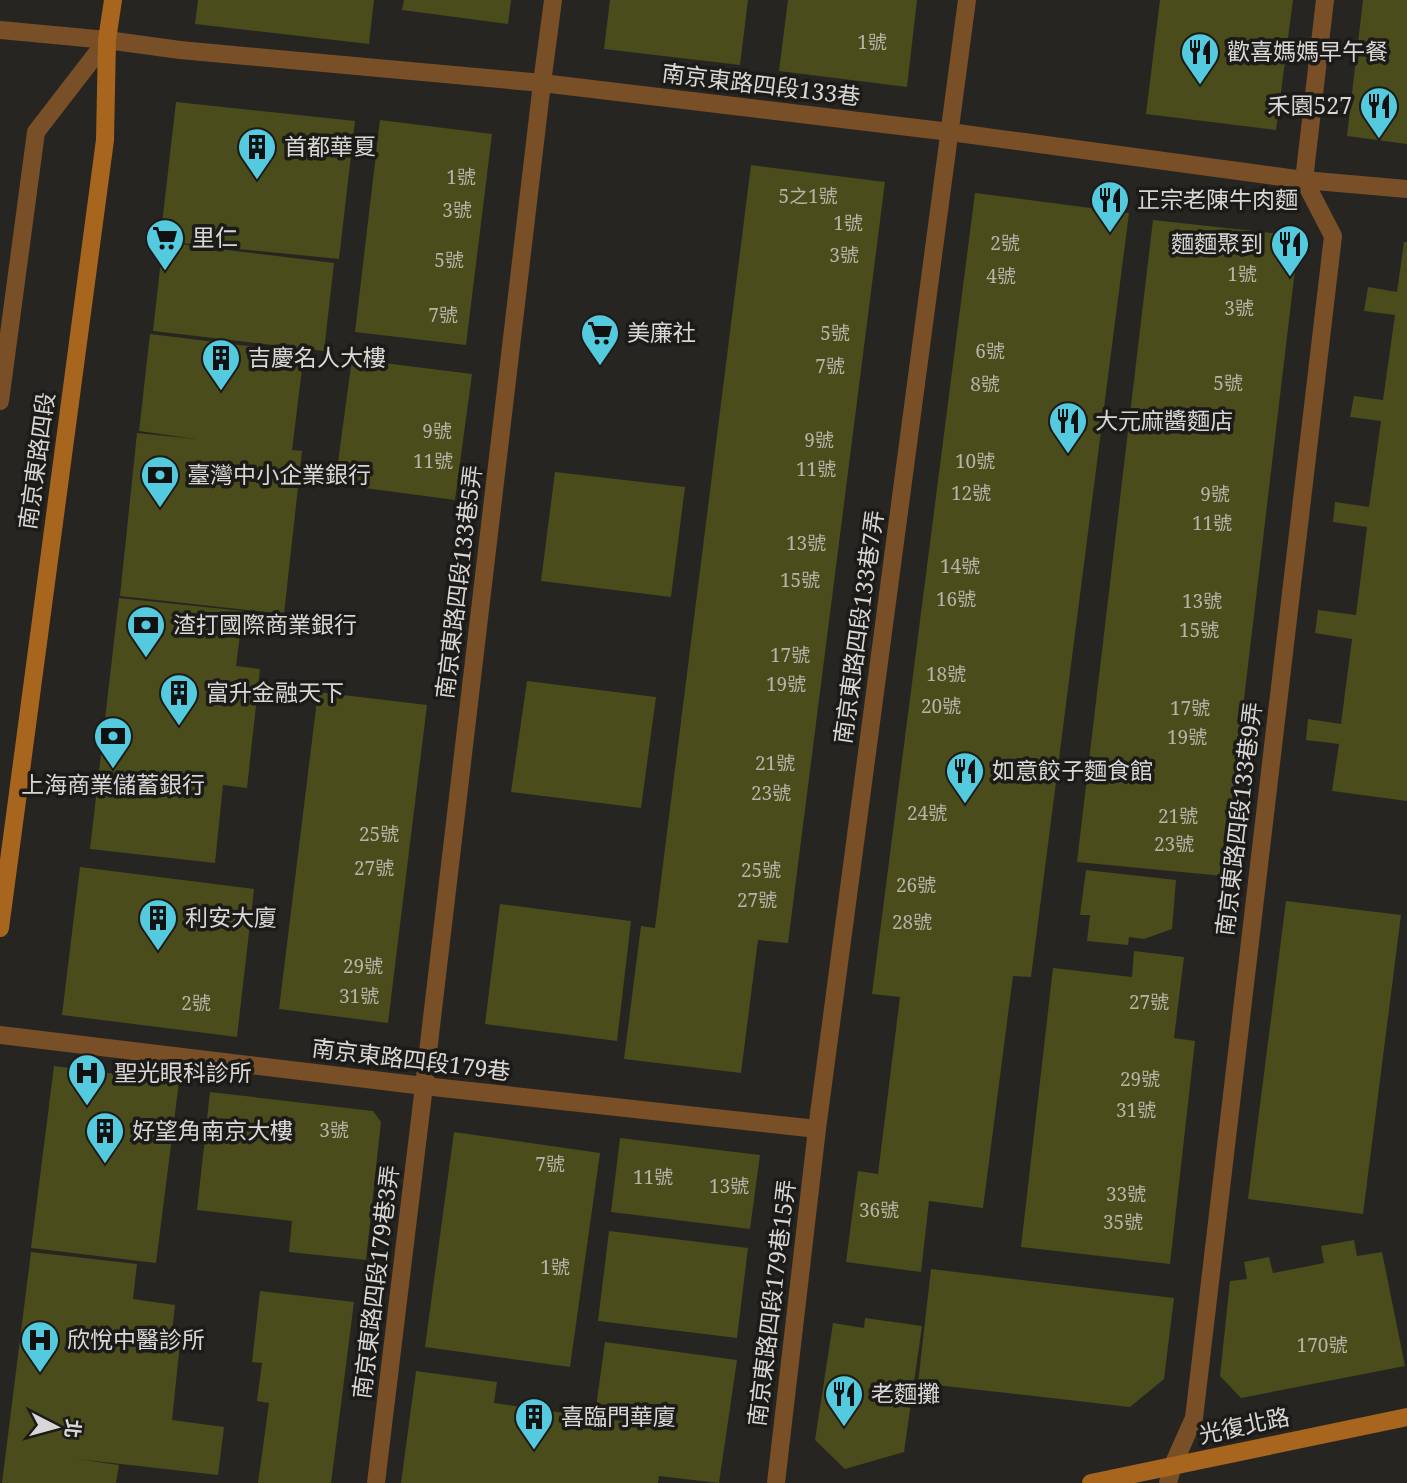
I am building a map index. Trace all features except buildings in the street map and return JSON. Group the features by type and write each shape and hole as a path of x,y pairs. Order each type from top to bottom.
{"main road":[{"name":"南京東路四段","path":"0,928 105,140 107,40 113,0"},
{"name":"光復北路","path":"1091,1483 1171,1474 1407,1417"}],"street":[{"name":"南京東路四段133巷5弄","path":"424,1086 554,0"},
{"name":"南京東路四段133巷7弄","path":"817,1129 967,0"},
{"path":"1304,180 1325,0"},
{"name":"南京東路四段133巷","path":"0,30 180,50 542,83 950,132 1304,180 1407,189"},
{"path":"0,401 36,132 107,40"},
{"name":"南京東路四段133巷9弄","path":"1171,1474 1194,1418 1332,236 1304,180"},
{"name":"南京東路四段179巷","path":"0,1035 424,1086 817,1129"},
{"name":"南京東路四段179巷3弄","path":"376,1483 424,1086"},
{"name":"南京東路四段179巷15弄","path":"776,1483 817,1129"}],"place":[{"name":"歡喜媽媽早午餐","path":"1200,86"},
{"name":"禾園527","path":"1379,140"},
{"name":"首都華夏","path":"257,181"},
{"name":"正宗老陳牛肉麵","path":"1110,234"},
{"name":"里仁","path":"165,272"},
{"name":"麵麵聚到","path":"1290,278"},
{"name":"美廉社","path":"600,367"},
{"name":"吉慶名人大樓","path":"221,392"},
{"name":"大元麻醬麵店","path":"1068,455"},
{"name":"臺灣中小企業銀行","path":"160,509"},
{"name":"渣打國際商業銀行","path":"146,659"},
{"name":"富升金融天下","path":"179,727"},
{"name":"上海商業儲蓄銀行","path":"113,770"},
{"name":"如意餃子麵食館","path":"965,805"},
{"name":"利安大廈","path":"158,952"},
{"name":"聖光眼科診所","path":"87,1107"},
{"name":"好望角南京大樓","path":"105,1165"},
{"name":"欣悅中醫診所","path":"40,1374"},
{"name":"老麵攤","path":"844,1428"},
{"name":"喜臨門華廈","path":"534,1451"}]}
